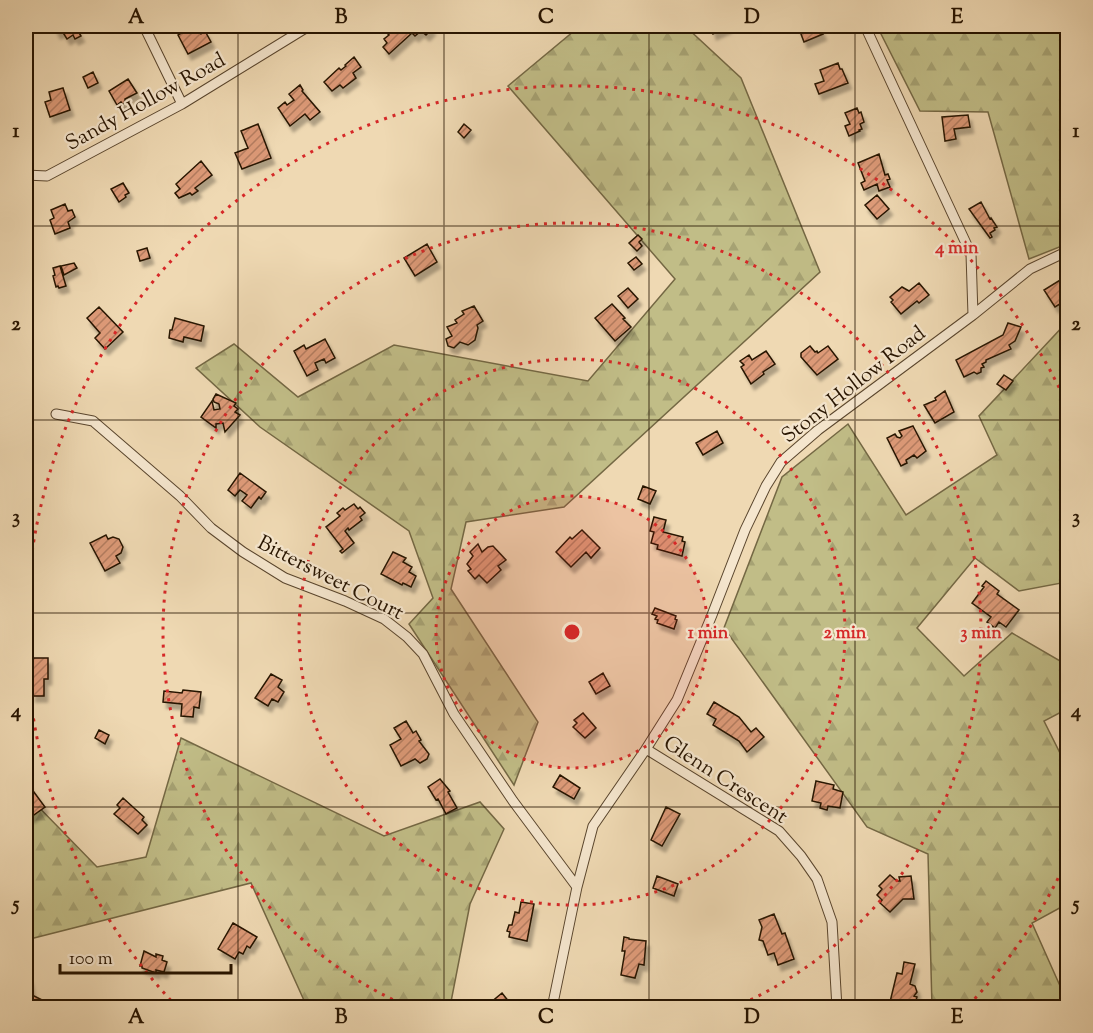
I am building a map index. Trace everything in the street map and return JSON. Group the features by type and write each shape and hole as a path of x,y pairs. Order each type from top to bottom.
{"street":[{"path":"144,26 182,104"},
{"name":"Sandy Hollow Road","path":"26,176 47,176 182,104 309,26"},
{"path":"865,26 971,254 973,315"},
{"name":"Stony Hollow Road","path":"552,1008 577,887 593,826 646,749 676,700 745,530 766,486 782,462 818,430 1030,270 1068,251"},
{"name":"Bittersweet Court","path":"56,414 93,421 180,496 211,528 243,552 285,578 384,619 407,637 423,654 454,714 506,792 577,887"},
{"name":"Glenn Crescent","path":"646,749 779,831 801,856 817,879 832,922 837,1008"}],"green space":[{"path":"580,26 685,26 741,78 820,272 564,507 466,522 451,589 538,722 514,785 409,624 433,598 409,531 260,427 196,368 234,344 298,397 394,345 588,381 675,279 508,86"},
{"path":"877,26 1067,26 1067,244 1029,259 988,112 920,111"},
{"path":"1067,322 1067,582 1019,591 975,558 917,628 964,676 1012,633 1060,661 1067,660 1067,709 1044,721 1067,767 1067,904 1032,923 1065,997 1056,1007 932,1007 928,854 867,827 724,628 782,477 848,424 906,515 997,455 979,416"},
{"path":"181,738 384,836 480,802 504,829 470,904 450,1007 307,1007 251,883 26,940 26,794 97,867 146,857"}],"building":[{"path":"75,26 81,36 75,39 73,35 67,39 62,31 57,33 54,27"},
{"path":"396,26 429,26 432,29 426,35 421,31 415,36 412,33 389,54 383,47 387,43 384,39 389,35 387,33"},
{"path":"711,26 727,26 728,27 713,34"},
{"path":"798,26 819,26 823,34 804,42"},
{"path":"197,27 201,34 205,31 211,42 188,54 178,35 189,28 190,31"},
{"path":"354,57 361,67 353,73 356,78 343,88 340,85 332,91 324,82"},
{"path":"838,63 848,83 819,94 815,84 824,81 820,70"},
{"path":"93,72 98,83 88,88 83,77"},
{"path":"128,79 137,93 125,99 125,103 121,102 117,105 109,91"},
{"path":"300,85 302,91 320,112 310,120 305,114 290,126 278,108 285,102 287,105 294,100 289,94"},
{"path":"63,88 70,110 50,117 45,102 51,100 49,92"},
{"path":"857,108 864,122 860,124 862,129 849,136 845,126 850,124 845,113"},
{"path":"968,115 970,127 954,129 956,139 945,141 942,117"},
{"path":"258,124 271,158 242,169 235,153 248,148 241,131"},
{"path":"464,124 471,130 464,138 458,132"},
{"path":"879,154 885,175 888,174 890,179 887,180 890,187 879,191 877,184 864,190 861,183 865,181 858,163"},
{"path":"201,161 212,175 195,188 198,191 179,198 175,193 180,189 176,184"},
{"path":"123,183 129,193 119,202 111,189"},
{"path":"877,195 889,209 877,219 865,205"},
{"path":"981,202 997,227 990,233 992,237 990,238 969,209"},
{"path":"65,204 68,211 72,210 75,217 68,222 70,228 55,234 50,220 54,218 51,210"},
{"path":"638,235 642,239 639,242 642,246 637,251 629,243"},
{"path":"427,244 437,262 415,276 404,258"},
{"path":"147,248 150,258 140,261 137,251"},
{"path":"636,257 642,264 634,270 628,263"},
{"path":"74,263 77,268 64,275 61,266"},
{"path":"60,266 66,286 59,288 56,287 53,268"},
{"path":"1065,277 1068,281 1068,299 1055,307 1044,290"},
{"path":"919,283 929,295 901,314 891,302 893,300 890,297 902,287 909,291"},
{"path":"628,288 638,299 628,308 618,296"},
{"path":"612,304 631,327 615,341 595,318"},
{"path":"474,306 483,321 477,325 475,340 468,345 460,342 454,348 448,346 446,339 452,336 447,327 457,323 455,320 464,314 462,311"},
{"path":"99,307 123,332 105,349 95,338 100,333 87,318"},
{"path":"175,318 204,326 201,341 184,337 183,342 169,338"},
{"path":"1008,323 1021,327 1015,341 1009,345 1011,349 986,360 982,364 984,367 981,368 981,372 977,374 974,372 964,377 956,360 1003,335"},
{"path":"325,339 335,358 326,363 324,359 315,363 318,370 307,376 294,351 304,345 306,349"},
{"path":"810,346 818,353 828,346 838,359 817,375 801,357 801,353"},
{"path":"766,351 775,364 751,384 741,367 744,365 740,361 749,355 752,360"},
{"path":"1004,375 1013,381 1006,390 997,384"},
{"path":"945,391 954,412 935,423 924,405 936,400 935,398"},
{"path":"216,394 236,403 234,406 238,409 235,412 240,415 225,432 223,423 216,424 216,428 201,417 212,401 214,410 220,409 219,404 213,399"},
{"path":"913,426 926,451 917,458 914,455 901,466 887,438 895,434 900,438 902,436 899,431"},
{"path":"717,431 723,443 703,455 696,443"},
{"path":"240,473 266,492 251,508 242,501 247,495 240,490 235,496 228,490"},
{"path":"643,486 656,491 650,504 638,499"},
{"path":"354,504 365,513 360,517 362,520 345,531 354,543 342,553 340,551 343,549 326,527 340,516 337,513 343,508 345,510"},
{"path":"654,517 666,520 663,532 683,537 682,541 685,542 682,556 657,549 658,545 651,543 654,532 650,531"},
{"path":"582,530 600,548 591,558 586,552 571,567 556,552 570,537 572,539"},
{"path":"106,535 108,539 113,537 119,539 123,547 121,553 116,556 120,563 105,571 90,543"},
{"path":"478,544 482,552 493,546 506,560 498,566 501,570 487,583 479,575 475,579 468,571 471,569 467,564 473,556 470,552"},
{"path":"393,552 406,558 403,562 412,567 409,572 416,576 411,587 381,574"},
{"path":"986,581 999,591 997,594 1019,610 1006,627 999,622 995,628 987,622 991,617 972,603"},
{"path":"655,608 676,616 674,629 657,623 658,620 655,619 657,616 652,614"},
{"path":"33,658 48,658 48,679 44,679 44,696 32,696 33,680 30,663 33,663"},
{"path":"603,673 610,686 596,694 589,682"},
{"path":"271,674 282,680 278,687 284,692 278,702 272,699 268,706 255,698"},
{"path":"183,690 201,692 199,708 194,707 193,717 181,716 182,704 163,702 164,691 182,693"},
{"path":"714,702 739,717 751,732 756,728 764,737 747,752 739,741 713,725 716,719 707,714"},
{"path":"583,713 596,728 585,738 573,727 577,723 574,720"},
{"path":"406,721 413,733 416,731 421,740 419,741 429,754 427,759 420,763 415,759 401,766 390,745 401,739 394,728"},
{"path":"99,730 109,735 105,744 95,738"},
{"path":"560,775 580,788 574,799 553,787"},
{"path":"440,779 450,791 448,792 457,808 446,814 428,787"},
{"path":"816,781 834,785 833,789 843,792 840,808 828,806 827,810 820,808 821,803 812,801"},
{"path":"28,784 45,807 31,817 26,811 26,786"},
{"path":"123,798 144,817 142,820 147,825 138,834 114,814 120,808 117,805"},
{"path":"666,807 680,814 662,846 651,840"},
{"path":"890,875 897,881 900,881 899,877 911,876 914,899 903,899 890,912 880,903 882,900 877,895 882,889 879,886"},
{"path":"657,876 678,884 674,896 653,888"},
{"path":"521,902 534,904 527,941 509,937 510,932 507,931 509,925 512,925 515,912 519,913"},
{"path":"774,914 782,934 785,933 794,959 778,965 774,953 768,955 763,941 759,940 762,927 759,920"},
{"path":"233,923 257,937 250,948 247,946 243,954 239,952 235,959 218,949"},
{"path":"624,937 646,941 644,965 639,964 635,978 621,975 625,951 622,951"},
{"path":"144,951 156,957 156,954 163,956 162,960 167,962 164,972 156,970 156,973 140,966"},
{"path":"904,962 915,964 910,984 915,986 917,992 914,996 917,997 915,1004 909,1003 908,1006 890,1002 897,973 902,974"},
{"path":"29,978 32,995 44,1001 42,1008 26,1008 26,979"},
{"path":"502,993 513,1007 484,1008"}]}
